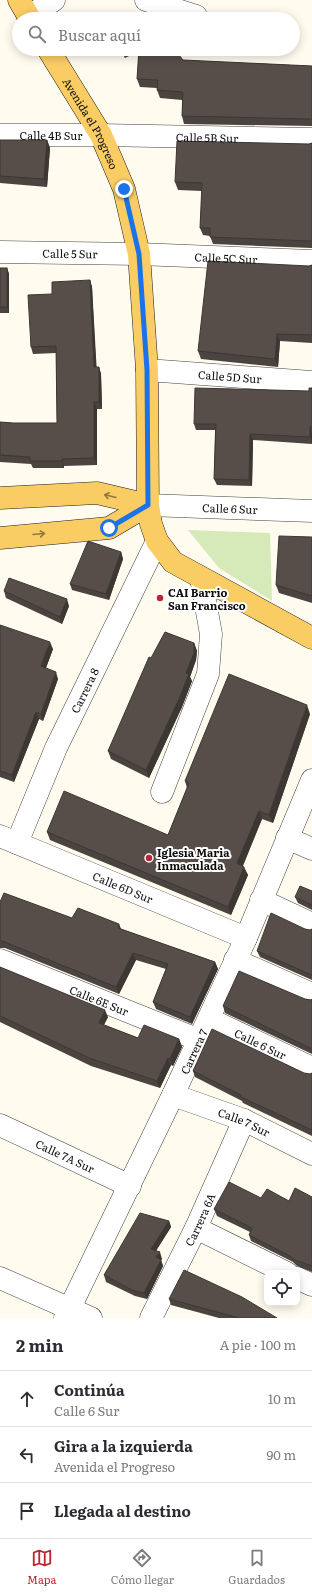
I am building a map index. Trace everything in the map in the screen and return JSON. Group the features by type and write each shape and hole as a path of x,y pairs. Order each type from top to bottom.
{"main road":[{"name":"Avenida el Progreso","path":"52,56 101,135 124,189 139,254 147,370 148,505 151,524 157,541 173,562 312,638"},
{"name":"Calle 6 Sur","path":"0,498 97,493 148,505"},
{"path":"0,538 109,528 148,505"}],"street":[{"path":"25,12 54,0"},
{"path":"146,0 184,12"},
{"name":"Calle 4B Sur","path":"0,135 101,135"},
{"name":"Calle 5B Sur","path":"101,135 312,139"},
{"name":"Calle 5 Sur","path":"0,252 139,254"},
{"name":"Calle 5C Sur","path":"139,254 312,261"},
{"name":"Calle 5D Sur","path":"147,370 312,382"},
{"name":"Calle 6 Sur","path":"148,505 312,511"},
{"name":"Carrera 8","path":"9,839 56,748 157,541"},
{"path":"162,792 208,674 211,634 201,578"},
{"name":"Carrera 7","path":"68,1313 209,1019 246,938 312,780"},
{"path":"287,838 312,849"},
{"name":"Calle 6D Sur","path":"9,839 246,938"},
{"path":"261,900 312,924"},
{"name":"Calle 6E Sur","path":"0,960 198,1040"},
{"path":"235,960 312,994"},
{"name":"Calle 6 Sur","path":"209,1019 312,1068"},
{"name":"Calle 7 Sur","path":"173,1095 244,1120 312,1154"},
{"name":"Carrera 6A","path":"151,1318 196,1228 244,1120"},
{"name":"Calle 7A Sur","path":"0,1125 130,1186"},
{"path":"196,1228 281,1270"},
{"path":"0,1278 68,1313 91,1318"},
{"path":"300,1279 312,1285"}],"green space":[{"path":"188,530 270,533 272,601 219,568"}],"building":[{"path":"139,56 180,56 183,60 312,66 312,119 182,116 183,92 157,90 158,80 137,79"},
{"path":"0,140 47,140 44,179 0,176"},
{"path":"177,141 312,143 312,241 210,237 210,228 200,228 202,183 175,182"},
{"path":"208,261 312,265 312,335 277,334 275,359 198,351"},
{"path":"0,268 7,268 7,307 0,307"},
{"path":"90,280 94,367 99,367 99,402 94,402 94,458 62,459 62,461 30,461 30,457 0,455 0,422 57,423 56,346 31,347 28,295 52,294 52,282"},
{"path":"195,388 309,391 309,388 312,388 312,427 310,427 310,437 250,434 249,480 214,479 216,424 194,424"},
{"path":"279,536 312,537 312,596 276,585"},
{"path":"88,541 121,552 106,594 70,584"},
{"path":"9,578 67,599 60,617 4,591"},
{"path":"0,625 50,642 41,666 56,672 41,714 36,712 12,775 0,771"},
{"path":"165,632 194,643 194,653 186,673 189,674 179,699 146,770 108,751 149,657 151,658"},
{"path":"229,674 307,705 269,815 259,811 237,863 244,867 228,907 47,832 64,791 168,835 189,783 185,781"},
{"path":"300,886 312,891 312,905 295,897"},
{"path":"4,893 72,918 78,908 119,924 118,928 215,962 190,1017 153,1002 168,964 133,953 116,987 0,941 0,902"},
{"path":"271,913 305,929 312,929 312,975 257,951"},
{"path":"0,967 105,1010 99,1023 138,1038 144,1025 179,1039 170,1059 168,1058 157,1081 89,1058 0,1016"},
{"path":"239,971 305,999 312,999 312,1049 223,1006"},
{"path":"212,1029 304,1073 312,1073 312,1130 241,1097 241,1095 193,1071"},
{"path":"229,1182 261,1198 267,1189 289,1201 295,1188 312,1197 312,1266 295,1260 249,1235 252,1228 214,1209"},
{"path":"140,1213 169,1221 151,1249 160,1252 156,1257 161,1260 144,1293 132,1290 104,1275"},
{"path":"184,1270 242,1297 277,1318 239,1318 169,1299"}],"place":[{"name":"CAI Barrio San Francisco","path":"160,598"},
{"name":"Iglesia Maria Inmaculada","path":"149,858"}],"route":[{"path":"109,528 148,505 147,370 139,254 124,189"}]}
